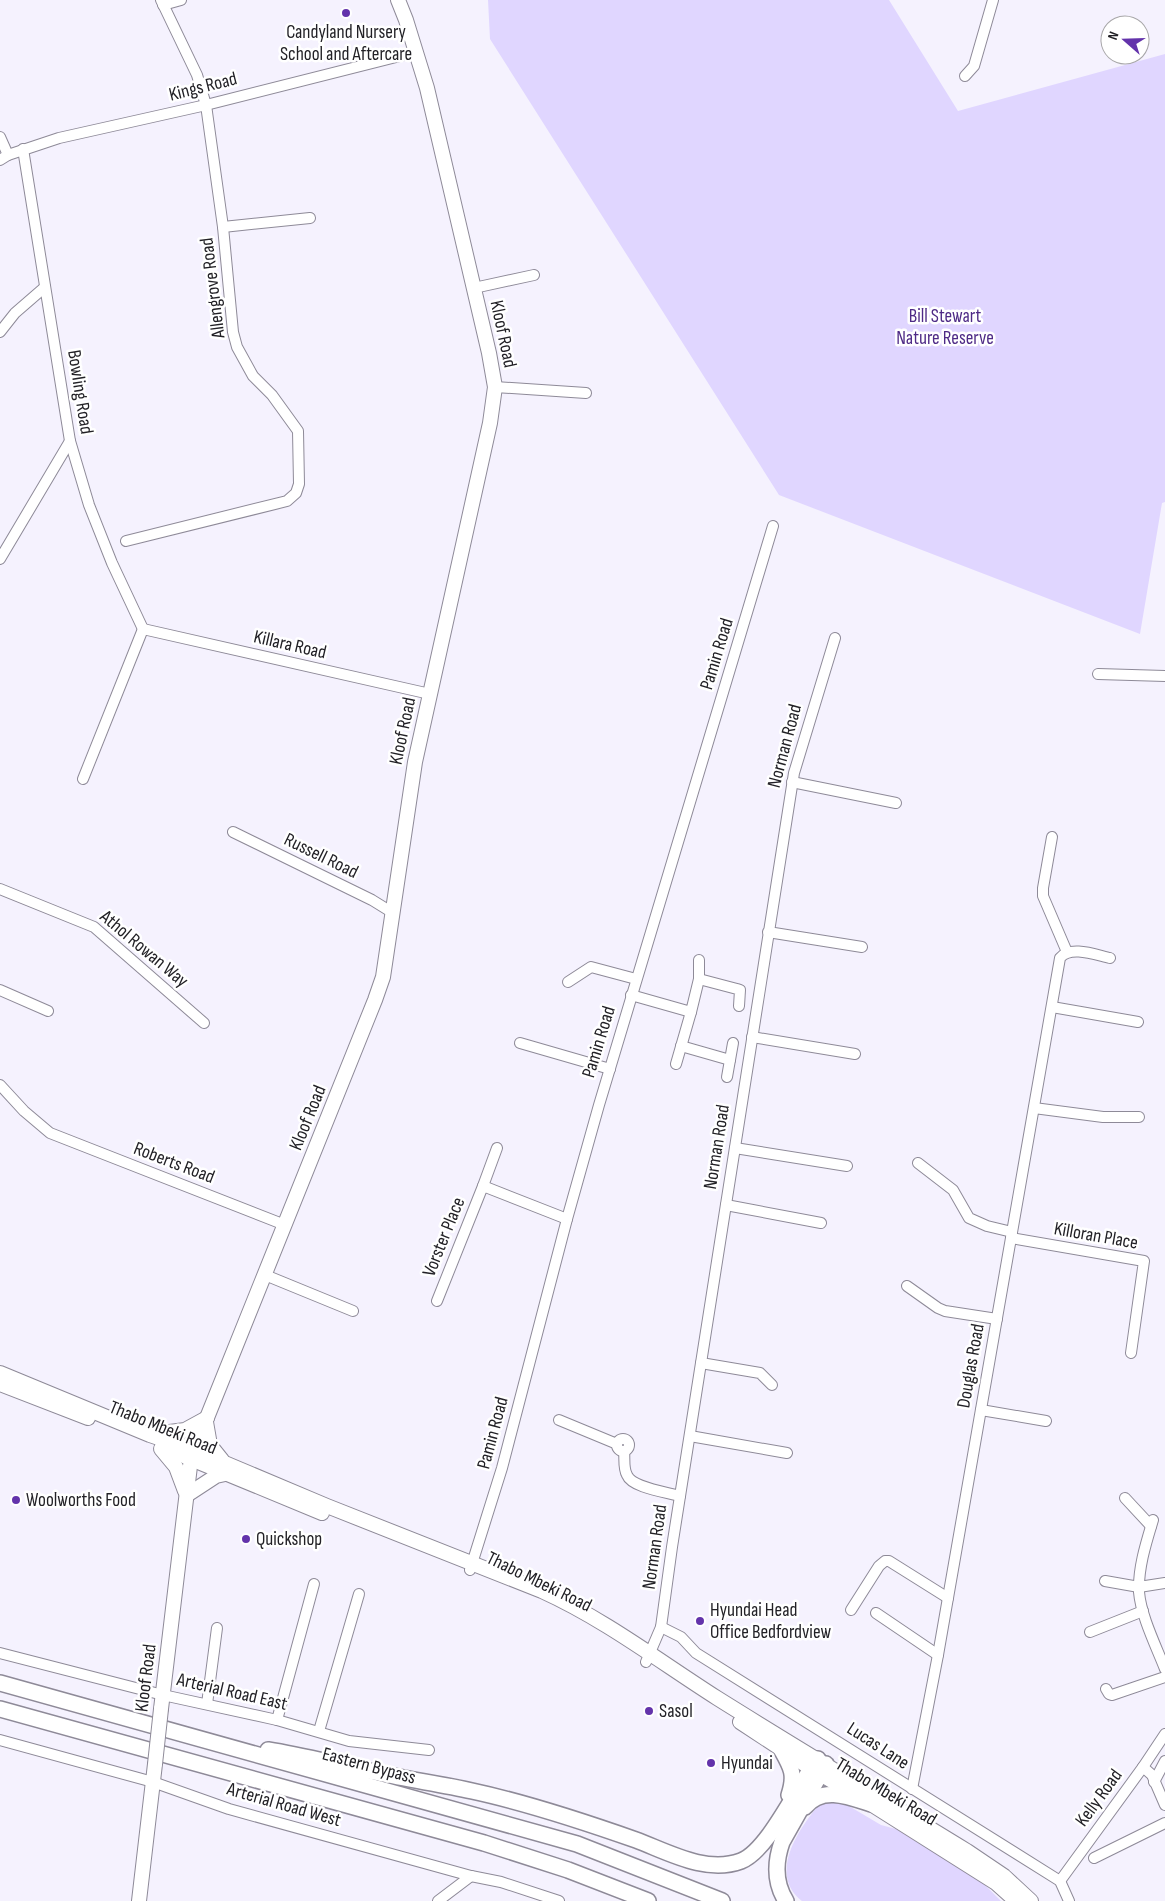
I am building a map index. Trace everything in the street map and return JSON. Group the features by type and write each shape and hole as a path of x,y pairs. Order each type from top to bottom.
{"highway":[{"name":"Eastern Bypass","path":"0,1683 576,1844 722,1901"},
{"path":"0,1709 484,1843 568,1870 648,1901"},
{"path":"192,1738 296,1754 520,1802 588,1823 709,1865 723,1866 743,1860 758,1849 788,1818 819,1796 842,1795 871,1804"},
{"path":"781,1749 790,1765 793,1777 788,1818 776,1862 777,1879 781,1893 786,1901"},
{"path":"788,1818 819,1766"}],"main road":[{"name":"Kloof Road","path":"139,1901 193,1455 375,1000 386,964 415,762 490,423 495,387 427,88 398,0"},
{"name":"Thabo Mbeki Road","path":"0,1372 154,1440"},
{"name":"Thabo Mbeki Road","path":"0,1384 193,1455 224,1468 282,1498 348,1519 490,1574 542,1591 581,1611 781,1749 819,1766 1004,1876 1031,1901"},
{"path":"206,1420 210,1445 224,1468 187,1497 176,1466 154,1440 185,1430 206,1420"},
{"name":"Thabo Mbeki Road","path":"490,1574 648,1658 730,1706 819,1766 871,1804 996,1883 1016,1901"}],"street":[{"path":"162,3 181,0"},
{"path":"965,76 974,66 993,0"},
{"name":"Allengrove Road","path":"126,541 287,501 296,493 298,484 298,431 272,395 253,376 243,358 233,332 223,227 206,105 197,75 162,3"},
{"name":"Kings Road","path":"4,157 59,138 206,105 416,52"},
{"path":"0,137 4,157"},
{"name":"Bowling Road","path":"23,149 70,441 89,504 112,562 143,629"},
{"path":"223,227 310,218"},
{"path":"474,288 534,275"},
{"path":"0,332 18,316 44,287"},
{"path":"495,387 586,393"},
{"path":"0,559 70,441"},
{"name":"Pamin Road","path":"472,1567 512,1433 567,1219 636,979 773,526"},
{"path":"83,779 143,629"},
{"name":"Killara Road","path":"143,629 430,694"},
{"name":"Norman Road","path":"648,1658 662,1626 680,1496 792,782 835,638"},
{"path":"1098,674 1165,676"},
{"path":"792,782 896,803"},
{"name":"Russell Road","path":"233,832 393,912"},
{"path":"1052,837 1043,888 1044,896 1067,952 1110,958"},
{"name":"Athol Rowan Way","path":"0,889 94,927 204,1023"},
{"path":"768,932 862,947"},
{"name":"Douglas Road","path":"912,1789 948,1598 1060,958 1067,952"},
{"path":"676,1064 699,979 699,960"},
{"path":"568,982 591,968 636,979"},
{"path":"699,979 740,990 739,1006"},
{"path":"0,990 48,1011"},
{"path":"632,996 691,1012"},
{"path":"1052,1007 1138,1022"},
{"path":"752,1037 855,1054"},
{"path":"520,1043 610,1069"},
{"path":"727,1077 733,1043"},
{"path":"681,1046 730,1060"},
{"name":"Roberts Road","path":"0,1085 24,1111 50,1133 285,1225"},
{"path":"1034,1108 1103,1117 1139,1117"},
{"name":"Vorster Place","path":"437,1300 497,1148"},
{"path":"735,1148 847,1166"},
{"path":"918,1163 953,1190 969,1218 1012,1235"},
{"name":"Vorster Place","path":"483,1186 567,1219"},
{"path":"726,1205 821,1223"},
{"name":"Killoran Place","path":"1012,1235 1144,1261 1131,1353"},
{"path":"265,1275 353,1311"},
{"path":"907,1286 938,1308 946,1311 997,1319"},
{"path":"701,1363 760,1373 772,1385"},
{"path":"981,1410 1046,1421"},
{"path":"559,1420 620,1448 626,1474 630,1480 640,1485 680,1496"},
{"path":"690,1436 787,1453"},
{"path":"1125,1498 1152,1523 1141,1565 1139,1586 1143,1611 1162,1652 1165,1669"},
{"path":"851,1610 879,1566 885,1561 889,1561 948,1598"},
{"path":"1105,1581 1139,1586 1165,1583"},
{"path":"277,1720 314,1584"},
{"path":"319,1731 359,1594"},
{"path":"1090,1632 1143,1611"},
{"path":"876,1612 938,1654"},
{"name":"Lucas Lane","path":"662,1626 681,1637 696,1653 1060,1881"},
{"path":"207,1704 217,1628"},
{"name":"Arterial Road East","path":"0,1654 277,1720 349,1741 429,1750"},
{"path":"1106,1689 1109,1695 1113,1695 1165,1677"},
{"name":"Kelly Road","path":"1060,1881 1165,1734"},
{"name":"Arterial Road West","path":"0,1740 153,1782 228,1809 471,1876 501,1882 559,1901"},
{"path":"1154,1782 1165,1762"},
{"path":"1143,1767 1152,1776 1165,1805"},
{"path":"1094,1858 1165,1823"},
{"path":"438,1901 471,1876"},
{"path":"1060,1881 1069,1901"}],"green space":[{"name":"Bill Stewart Nature Reserve","path":"488,0 889,0 958,111 1125,65 1150,65 1150,58 1165,54 1165,502 1162,503 1140,634 779,495 490,39"},
{"path":"837,1799 881,1825 896,1829 983,1883 1001,1901 802,1901 792,1890 787,1877 787,1864 791,1850 805,1824 822,1801"}],"place":[{"name":"Candyland Nursery School and Aftercare","path":"346,13"},
{"name":"Woolworths Food","path":"16,1500"},
{"name":"Quickshop","path":"246,1539"},
{"name":"Hyundai Head Office Bedfordview","path":"700,1621"},
{"name":"Sasol","path":"649,1711"},
{"name":"Hyundai","path":"711,1763"}]}
